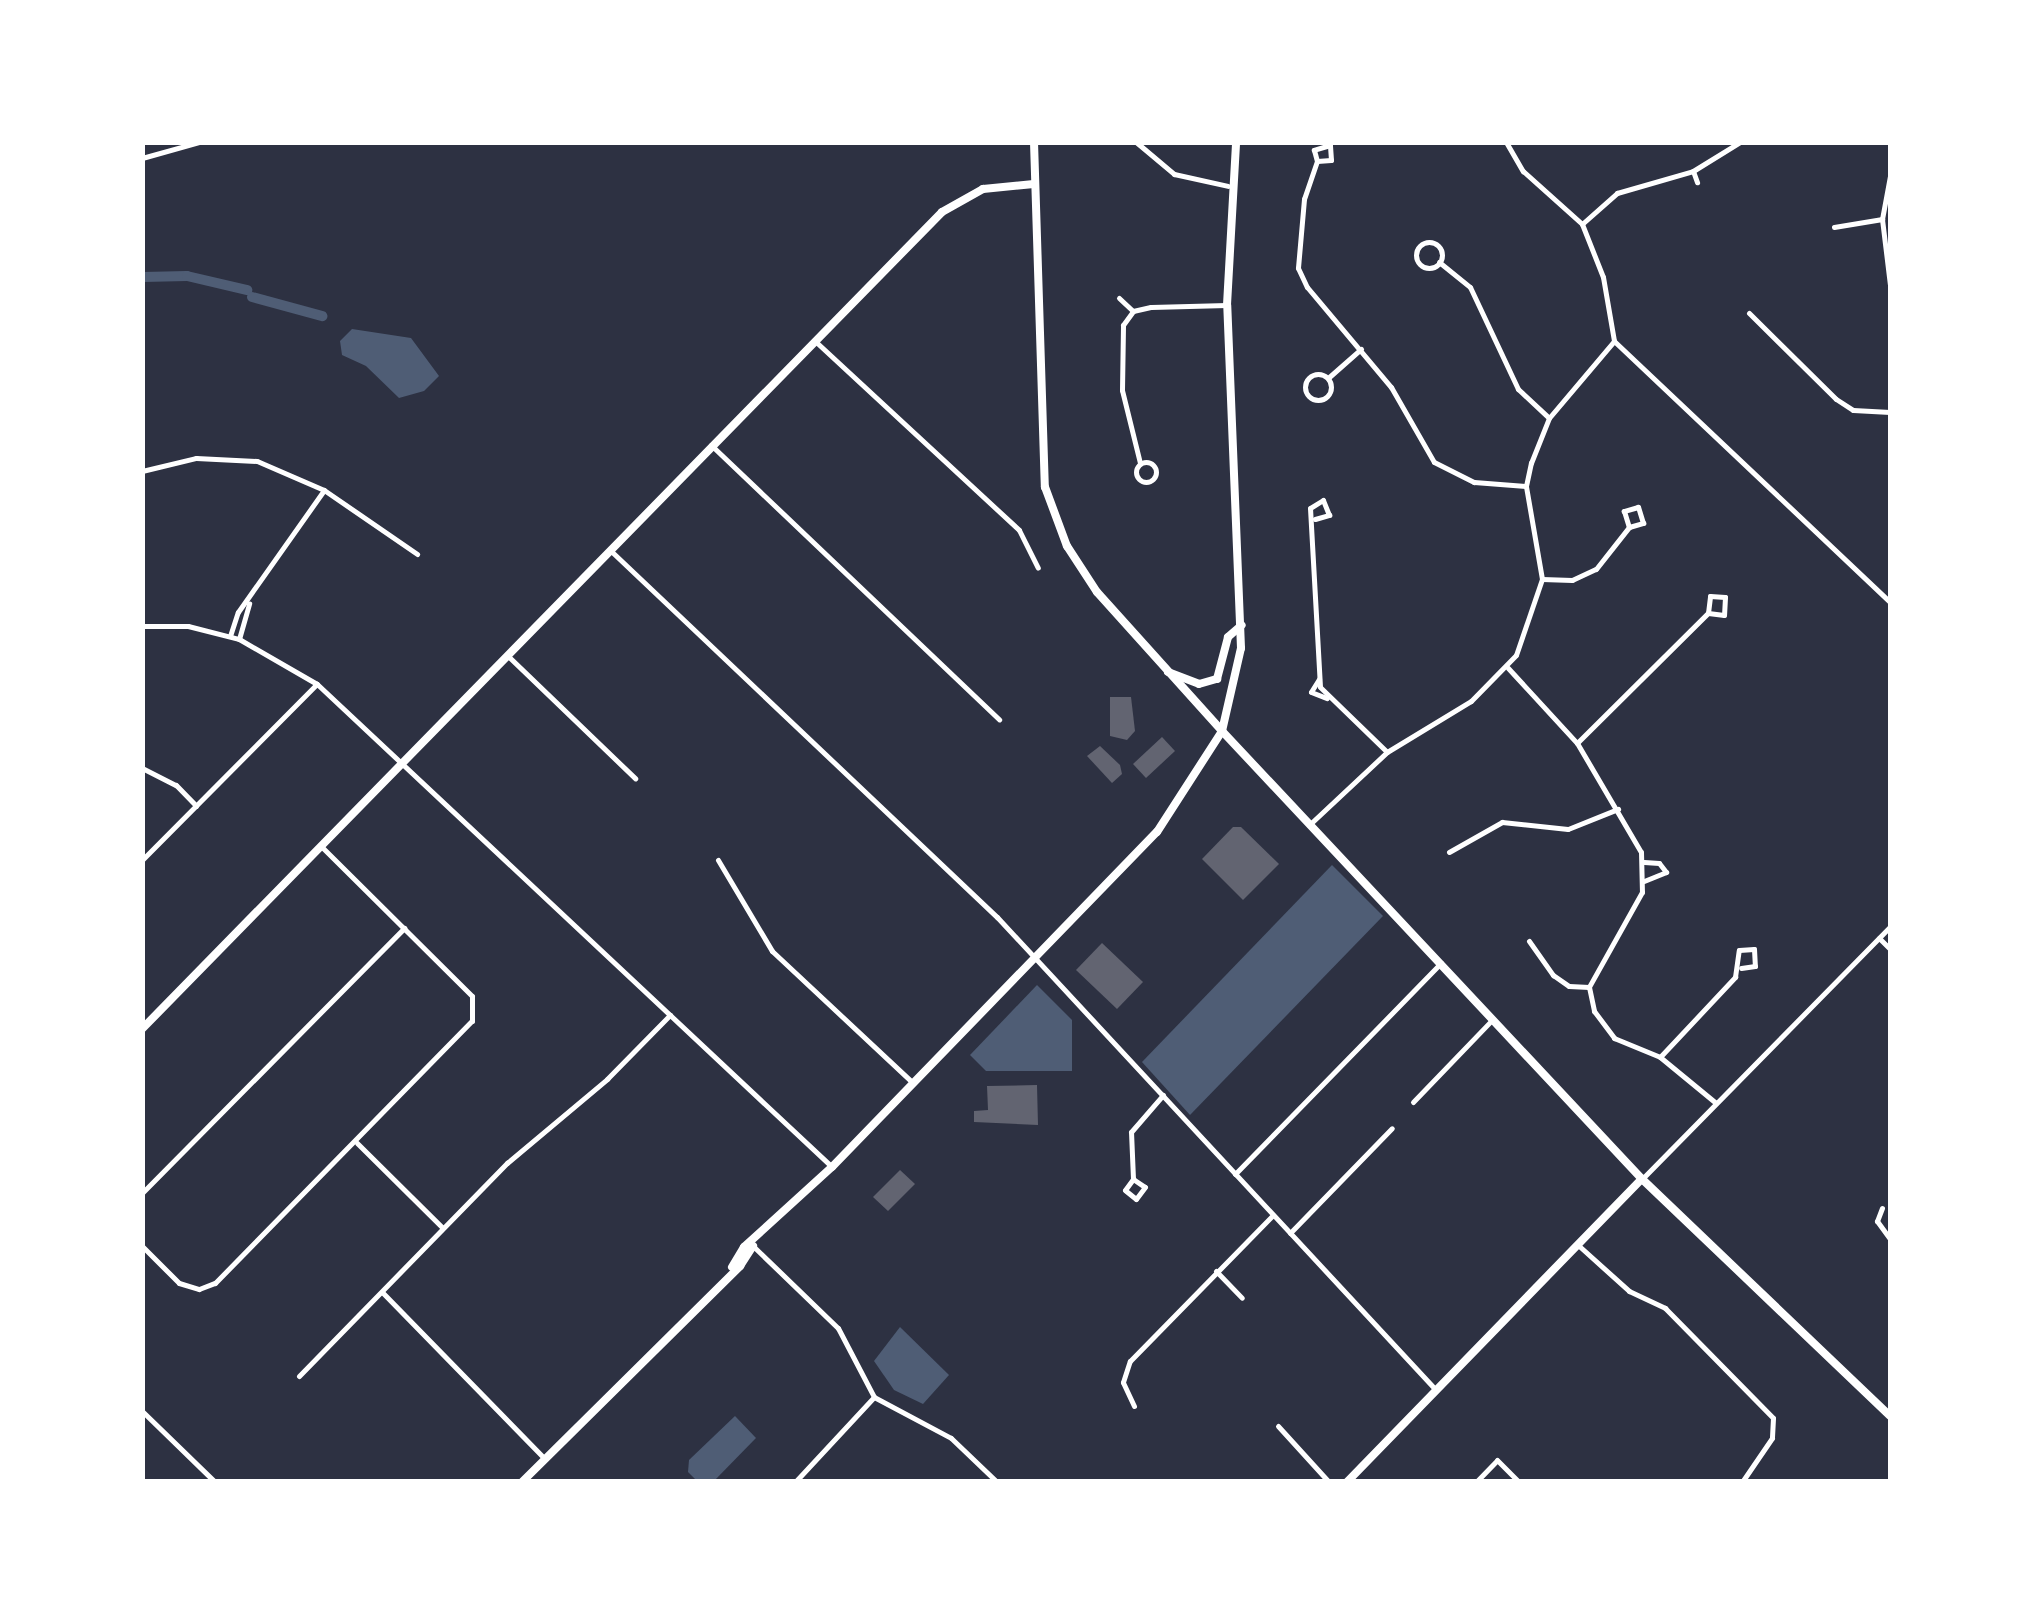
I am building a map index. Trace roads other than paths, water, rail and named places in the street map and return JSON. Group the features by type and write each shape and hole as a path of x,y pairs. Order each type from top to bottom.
{"main road":[{"path":"1034,142 1040,456 1067,546 1097,592 1642,1180 1890,1416"},
{"path":"522,1482 1162,827 1222,731 1238,675 1242,624 1227,304 1228,186 1236,142"},
{"path":"142,1028 710,445 948,207 983,189 1034,184"},
{"path":"1168,672 1200,684 1217,679 1228,637 1242,624"},
{"path":"1347,1482 1642,1180"}],"street":[{"path":"142,158 199,142"},
{"path":"1136,142 1174,174 1228,186"},
{"path":"1506,142 1523,172 1582,224 1599,265 1614,341 1890,602"},
{"path":"1582,224 1633,185 1693,171 1740,142"},
{"path":"1317,161 1331,160 1330,145 1316,146 1317,161 1304,198 1298,268 1362,349 1434,462 1468,481 1526,486"},
{"path":"1693,171 1697,182"},
{"path":"1890,176 1882,218 1890,285"},
{"path":"1834,226 1882,218"},
{"path":"1440,262 1420,264 1419,248 1438,246 1440,262 1470,287 1518,388 1549,418"},
{"path":"1119,298 1133,310 1227,304"},
{"path":"1133,310 1122,325 1118,355 1140,463 1137,478 1152,480 1154,466 1140,463"},
{"path":"1749,313 1836,399 1853,410 1890,412"},
{"path":"816,341 1019,530 1038,568"},
{"path":"1309,825 1388,752 1471,701 1508,668 1530,626 1542,578 1526,486 1549,418 1614,341"},
{"path":"1328,378 1328,395 1308,396 1311,376 1328,378 1362,349"},
{"path":"710,445 998,719"},
{"path":"142,471 196,458 246,460 324,490 418,554"},
{"path":"230,636 324,490"},
{"path":"1315,519 1329,514 1323,500 1310,508 1315,519 1318,679 1327,698 1388,752"},
{"path":"1542,578 1588,574 1629,527 1644,519 1638,506 1624,511 1629,527"},
{"path":"609,550 1034,958 1436,1390"},
{"path":"1882,593 1890,584"},
{"path":"1577,743 1708,613 1710,596 1725,598 1724,615 1708,613"},
{"path":"240,639 250,600"},
{"path":"142,626 240,639 317,684 832,1166"},
{"path":"507,655 635,778"},
{"path":"1508,668 1577,743 1618,809 1643,862 1644,880 1589,986 1602,1026 1660,1057 1716,1104"},
{"path":"142,860 317,684"},
{"path":"142,768 176,785 196,806"},
{"path":"1449,852 1481,828 1502,822 1568,830 1618,809"},
{"path":"142,1246 179,1284 199,1288 215,1283 470,1025 476,1005 321,846"},
{"path":"718,860 772,950 913,1082"},
{"path":"1643,862 1666,870 1660,880 1644,880"},
{"path":"1642,1180 1890,927"},
{"path":"142,1192 404,928"},
{"path":"1880,938 1890,949"},
{"path":"1529,940 1553,975 1569,986 1589,986"},
{"path":"1660,1057 1741,968 1758,963 1754,949 1737,954 1741,968"},
{"path":"1235,1174 1441,963"},
{"path":"299,1376 442,1227 670,1015"},
{"path":"1413,1102 1492,1019"},
{"path":"1133,1178 1145,1187 1136,1198 1125,1190 1133,1178 1132,1132 1163,1095"},
{"path":"1290,1232 1392,1128"},
{"path":"357,1143 442,1227"},
{"path":"1882,1208 1877,1220 1890,1239"},
{"path":"1134,1406 1123,1382 1130,1361 1273,1215"},
{"path":"753,1246 838,1328 874,1397 898,1416 951,1438 997,1482"},
{"path":"1578,1246 1629,1291 1666,1308 1776,1425 1742,1482"},
{"path":"1216,1271 1242,1298"},
{"path":"382,1292 545,1458"},
{"path":"796,1482 874,1397"},
{"path":"142,1411 215,1482"},
{"path":"1278,1426 1329,1482"},
{"path":"1476,1482 1497,1460 1519,1482"}],"water":[{"path":"352,329 411,338 439,376 424,391 399,398 366,366 342,355 340,341"},
{"path":"1332,865 1383,916 1190,1115 1142,1062"},
{"path":"1037,985 1072,1020 1072,1071 986,1071 970,1055"},
{"path":"900,1327 949,1375 923,1404 894,1390 874,1361"},
{"path":"735,1416 756,1438 714,1481 697,1481 688,1472 689,1460"}],"waterway":[{"path":"143,277 187,276 247,290"},
{"path":"252,297 322,316"}]}
